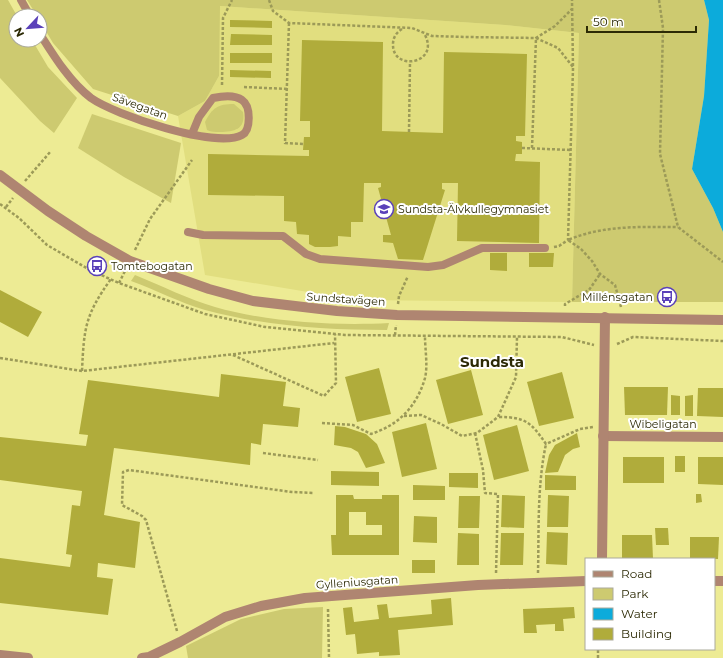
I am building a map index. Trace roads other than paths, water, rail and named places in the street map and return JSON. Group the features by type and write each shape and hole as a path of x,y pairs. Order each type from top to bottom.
{"street":[{"name":"Sundstavägen","path":"0,175 48,211 107,249 130,261 209,289 253,301 337,311 397,314 723,320"},
{"path":"602,558 605,317"},
{"name":"Wibeligatan","path":"603,431 723,437"},
{"name":"Gylleniusgatan","path":"142,658 149,657 180,642 225,617 261,606 327,595 496,584 585,582"},
{"path":"0,655 28,658"}],"lane":[{"name":"Sävegatan","path":"48,45 77,85 92,98 116,112 192,134 215,139 236,138 244,134 248,126 248,110 246,103 241,99 221,96 213,98 206,106 192,134"},
{"path":"188,232 203,234 283,236 306,254 320,259 414,264 428,267 443,265 482,248 545,248"}],"water":[{"path":"704,0 723,0 723,232 713,208 692,169 704,96 709,20"}],"place":[{"name":"Sundsta-Älvkullegymnasiet","path":"384,209"},
{"name":"Tomtebogatan","path":"97,266"},
{"name":"Millénsgatan","path":"667,297"}],"district":[{"name":"Sundsta","path":"492,361"}]}
